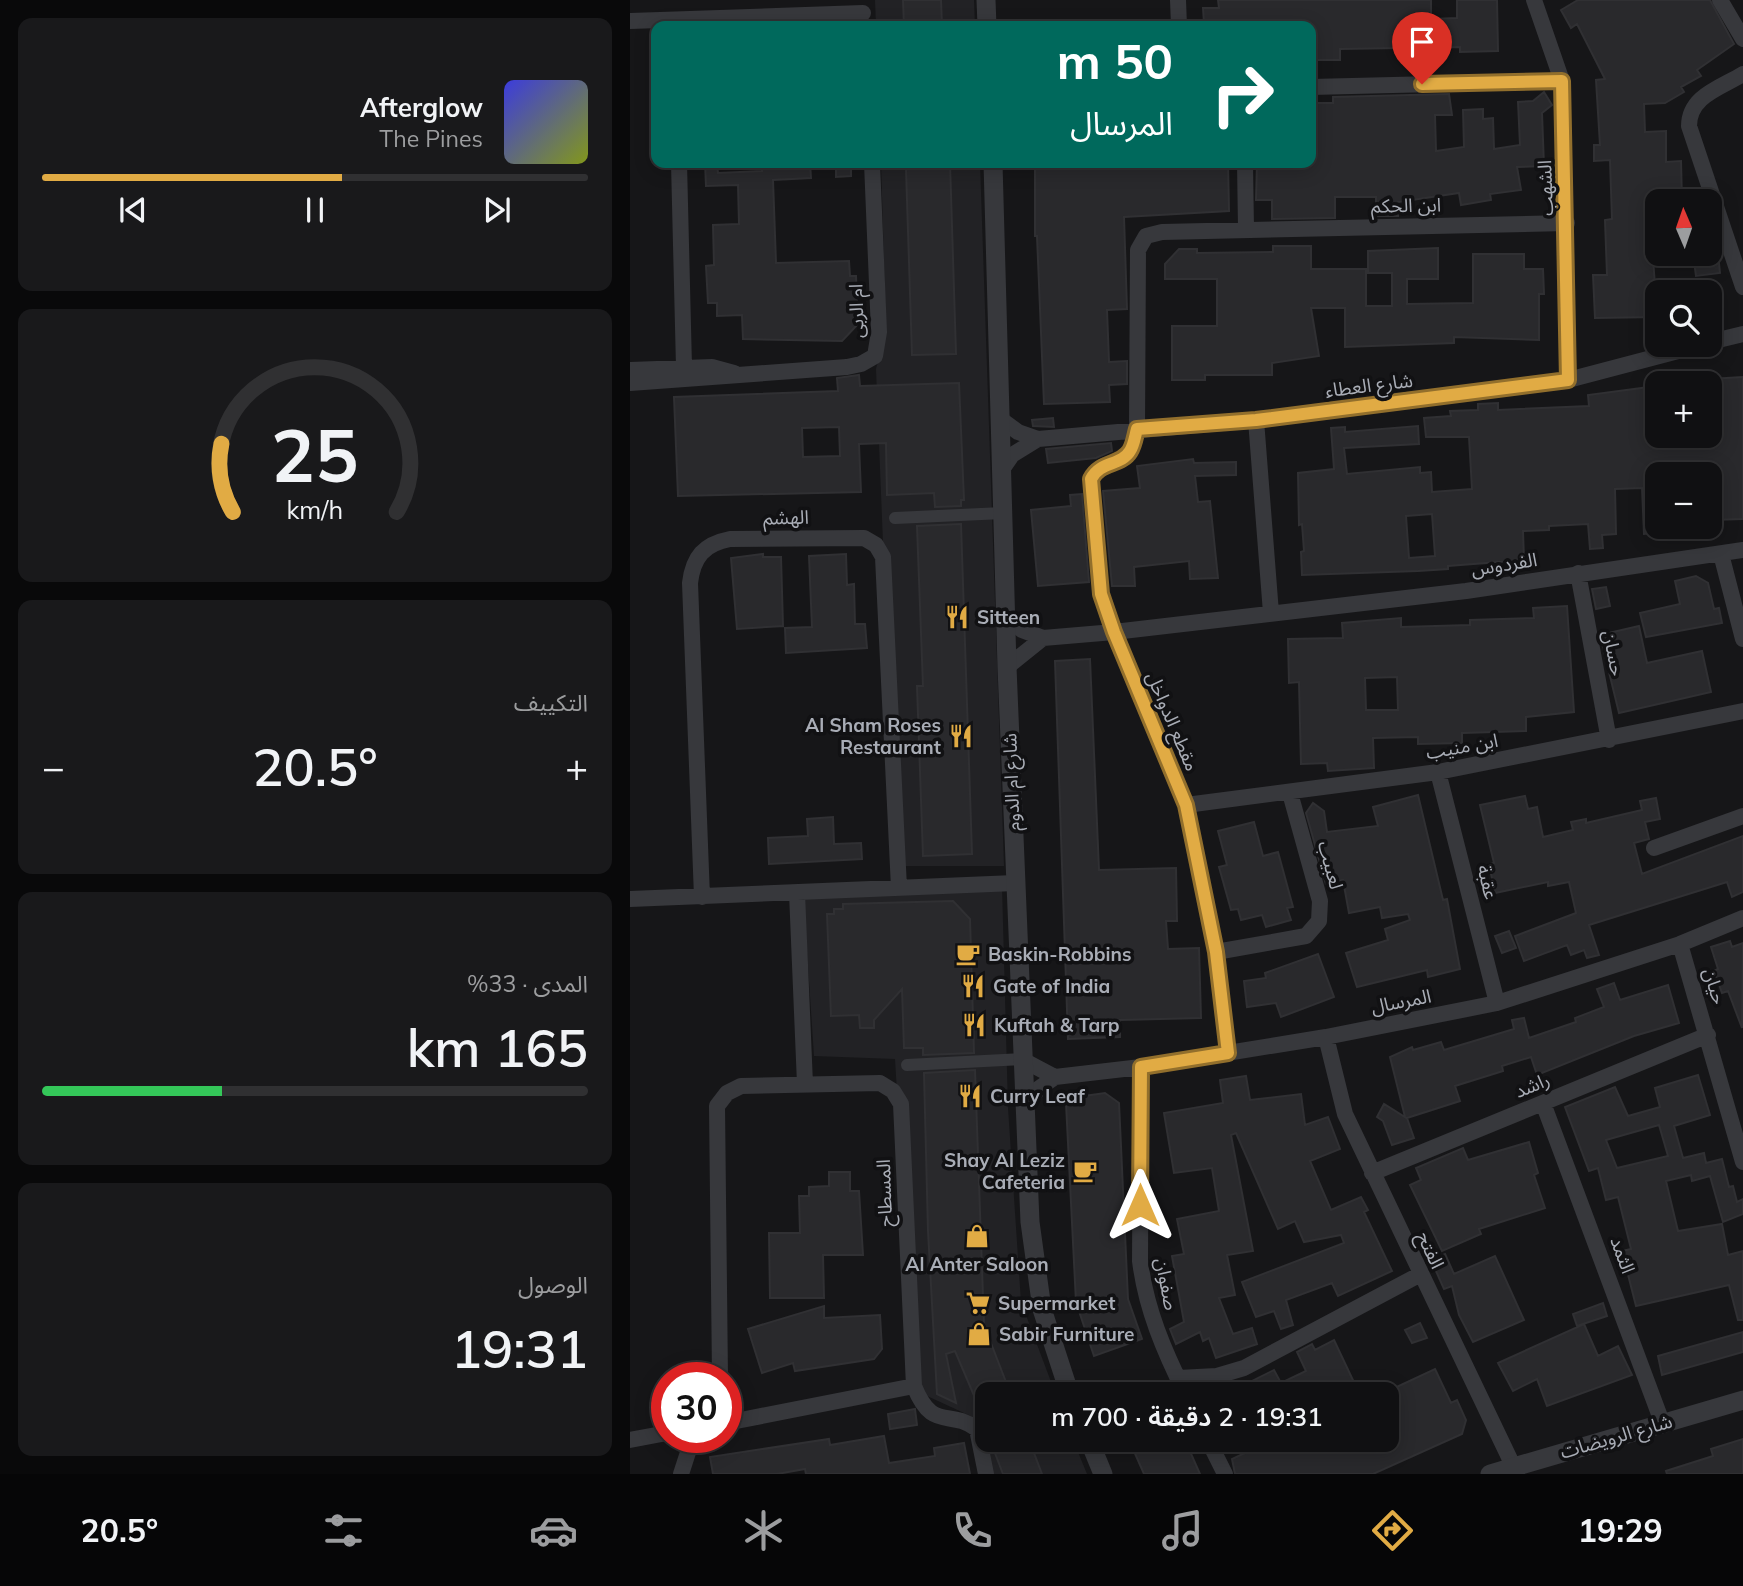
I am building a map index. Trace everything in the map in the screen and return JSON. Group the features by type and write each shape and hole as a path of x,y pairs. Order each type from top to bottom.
{"street":[{"path":"986,0 987,21"},
{"path":"1178,0 1179,21"},
{"name":"الشهب","path":"1534,0 1562,81 1567,223 1568,380"},
{"path":"1720,0 1743,39"},
{"path":"727,21 863,13"},
{"path":"630,21 651,22"},
{"path":"1743,74 1697,101 1689,112 1689,119 1743,287"},
{"path":"1316,87 1562,81"},
{"path":"679,168 684,367"},
{"name":"ام الربى","path":"630,383 716,379 734,373 847,367 861,364 875,356 879,332 872,168"},
{"name":"شارع ام الدوم","path":"993,168 1005,617 1021,1059 1036,1281 1048,1334 1065,1382"},
{"path":"1245,168 1246,229"},
{"name":"ابن الحكم","path":"1137,429 1138,250 1146,236 1163,232 1246,229 1567,223"},
{"path":"1722,339 1743,334"},
{"name":"شارع العطاء","path":"1001,471 1012,455 1038,439 1256,420 1568,380 1655,357"},
{"name":"ام الربى","path":"630,370 719,368 734,373"},
{"path":"999,418 1018,432 1038,439"},
{"path":"1256,420 1270,613"},
{"name":"مقطع الدواخل","path":"1137,429 1130,450 1124,458 1104,464 1096,470 1091,479 1101,594 1114,632 1186,805 1216,952 1228,1053"},
{"path":"895,518 1003,513"},
{"name":"الهشم","path":"702,897 692,567 700,552 713,542 730,539 864,538 876,545 883,557 899,888"},
{"name":"الفردوس","path":"1043,638 1466,591 1743,550"},
{"path":"1721,554 1743,639"},
{"name":"حسان","path":"1578,573 1609,740"},
{"path":"1005,617 1022,630 1043,638"},
{"path":"1007,667 1043,638"},
{"name":"ابن منيب","path":"1186,805 1438,772 1609,740 1743,711"},
{"name":"عقبة","path":"1438,772 1497,1003"},
{"name":"لعبيب","path":"1216,952 1306,936 1319,921 1320,901 1290,793"},
{"path":"1654,848 1743,816"},
{"path":"630,899 1015,883"},
{"path":"797,893 804,1084"},
{"name":"المرسال","path":"1055,1077 1141,1067 1326,1037 1497,1003 1680,944 1743,918"},
{"name":"حيان","path":"1680,944 1743,1162"},
{"name":"راشد","path":"1372,1172 1708,1035"},
{"name":"الفتح","path":"1326,1037 1345,1114 1419,1275 1516,1470"},
{"path":"906,1065 1021,1059 1055,1077 1038,1089 1024,1109"},
{"name":"صفوان","path":"1141,1067 1140,1261 1149,1312 1180,1382"},
{"name":"المسطاح","path":"720,1362 717,1107 727,1093 741,1086 880,1083 893,1091 901,1104 914,1386"},
{"name":"الثمد","path":"1543,1103 1662,1422"},
{"path":"1178,1378 1217,1376 1244,1368 1419,1275"},
{"path":"742,1420 914,1386 926,1410 936,1417 977,1429 986,1474"},
{"name":"شارع الرويضات","path":"1490,1474 1516,1470 1662,1422 1743,1401"},
{"path":"630,1433 651,1434"},
{"path":"630,1440 651,1436"},
{"path":"1094,1452 1103,1474"},
{"path":"1214,1452 1225,1474"},
{"path":"681,1474 688,1453"}],"shaded area":[{"path":"875,0 974,0 975,21 876,21"},
{"path":"881,168 980,168 1004,866 896,866 876,369 886,329"},
{"path":"1002,886 1008,1108 1021,1302 1051,1382 975,1382 975,1418 925,1395 914,1373 895,1059 814,1056 803,890"},
{"path":"985,1452 1078,1452 1087,1474 991,1474"}],"building":[{"path":"903,0 941,0 942,21 904,21"},
{"path":"1218,0 1431,0 1431,19 1457,18 1457,0 1497,0 1498,51 1460,52 1460,47 1340,49 1340,60 1316,60 1316,21 1204,21 1203,8 1219,8"},
{"path":"1578,0 1710,0 1734,44 1697,70 1701,76 1681,87 1684,92 1665,103 1644,104 1645,132 1666,131 1666,162 1681,161 1682,189 1645,189 1645,266 1654,266 1655,280 1645,280 1645,317 1595,318 1593,275 1607,275 1605,220 1612,219 1610,160 1594,161 1594,145 1600,145 1596,80 1605,79 1577,24 1571,28 1561,10"},
{"path":"1544,92 1552,105 1542,113 1544,166 1517,167 1521,190 1490,194 1491,200 1461,205 1459,193 1398,202 1398,216 1376,216 1376,197 1335,197 1335,218 1272,219 1272,200 1256,200 1257,168 1316,168 1316,103 1333,103 1333,97 1449,94 1452,115 1435,115 1436,151 1464,147 1463,110 1483,109 1483,119 1493,118 1494,149 1520,145 1518,102 1533,101"},
{"path":"705,168 718,168 718,173 762,171 762,168 810,168 811,178 773,180 776,263 849,261 850,276 856,276 858,324 842,341 743,339 742,315 717,316 717,303 708,303 706,266 714,265 713,225 739,224 738,185 706,186"},
{"path":"836,168 851,168 851,176 836,177"},
{"path":"950,168 956,354 912,355 906,169"},
{"path":"1035,168 1228,168 1229,211 1124,217 1127,309 1107,310 1109,362 1127,361 1127,384 1109,385 1110,402 1044,404 1035,236"},
{"path":"1273,246 1311,246 1311,269 1366,269 1366,306 1392,306 1392,273 1368,273 1368,251 1438,248 1438,279 1407,279 1407,304 1473,303 1473,254 1524,254 1524,269 1543,269 1544,294 1539,294 1539,340 1454,337 1454,343 1345,347 1345,308 1311,308 1319,356 1272,363 1272,375 1205,375 1205,380 1172,380 1172,326 1217,326 1217,279 1165,279 1165,264 1179,249 1197,249 1197,253 1273,252"},
{"path":"1695,266 1719,266 1720,273 1696,276"},
{"path":"859,375 860,386 959,383 964,500 961,500 961,506 935,507 934,493 887,495 886,443 859,444 861,492 678,496 674,397 838,391 837,378","holes":["839,427 840,456 803,457 802,428"]},
{"path":"1743,377 1743,519 1722,520 1722,462 1645,462 1645,534 1642,488 1615,489 1616,534 1602,535 1603,548 1590,549 1588,524 1549,526 1549,530 1523,531 1524,560 1448,566 1448,569 1302,575 1301,552 1304,551 1302,524 1299,525 1298,473 1334,469 1331,428 1345,427 1345,432 1418,426 1419,444 1344,448 1347,474 1420,467 1420,473 1431,472 1432,492 1472,489 1469,437 1426,437 1424,418 1451,416 1450,411 1478,410 1478,404 1498,403 1498,410 1589,406 1588,395 1645,388 1645,448 1722,448 1722,378","holes":["1432,514 1435,556 1409,558 1406,516"]},
{"path":"1053,418 1054,427 1033,426 1032,420"},
{"path":"1111,443 1112,451 1096,458 1048,463 1046,449"},
{"path":"1193,459 1194,463 1236,462 1236,475 1195,476 1198,502 1210,501 1218,578 1190,579 1189,561 1134,567 1135,586 1112,586 1103,491 1140,488 1137,466"},
{"path":"1082,494 1089,582 1038,586 1031,510 1071,506 1070,495"},
{"path":"961,524 972,854 923,856 917,686 923,686 917,526"},
{"path":"763,554 763,557 781,557 783,626 737,629 731,558"},
{"path":"846,554 847,585 854,584 855,624 865,624 867,648 786,653 785,628 812,627 809,556"},
{"path":"1696,576 1708,583 1714,609 1719,608 1722,623 1646,637 1640,613 1680,604 1675,581"},
{"path":"1606,587 1610,606 1596,609 1592,589"},
{"path":"1567,606 1574,712 1526,717 1526,731 1462,733 1462,743 1418,744 1418,737 1373,738 1374,768 1328,771 1327,763 1301,764 1299,682 1289,683 1288,639 1343,638 1342,623 1401,618 1401,627 1470,625 1470,620 1534,618 1533,608","holes":["1397,677 1398,710 1366,710 1365,678"]},
{"path":"1639,626 1647,663 1702,651 1711,692 1619,713 1600,635"},
{"path":"1090,659 1099,870 1176,868 1177,921 1166,921 1168,949 1199,948 1201,1018 1120,1020 1120,1037 1068,1039 1055,661"},
{"path":"1418,795 1443,900 1447,899 1460,969 1428,977 1427,970 1357,987 1346,953 1388,940 1385,929 1410,920 1408,914 1382,918 1380,907 1349,913 1343,880 1326,884 1306,813 1313,803 1324,811 1327,832 1378,826 1373,807"},
{"path":"1525,796 1528,809 1537,807 1543,837 1573,830 1571,822 1586,819 1586,823 1642,810 1640,801 1656,798 1660,819 1645,822 1649,839 1634,843 1642,874 1743,836 1743,892 1732,897 1727,882 1589,925 1599,955 1587,958 1584,950 1571,955 1567,945 1524,961 1515,936 1576,913 1569,882 1548,886 1548,882 1495,893 1489,864 1494,863 1480,805"},
{"path":"833,817 834,844 861,843 862,859 769,864 768,838 808,836 807,819"},
{"path":"1254,822 1263,856 1278,852 1293,907 1287,908 1291,920 1266,927 1262,915 1241,920 1238,909 1231,910 1219,867 1227,865 1218,831"},
{"path":"953,901 970,919 974,1053 923,1055 923,1048 904,1048 902,989 874,1020 874,1028 860,1028 859,1015 831,1016 827,914 834,914 834,909 843,909 843,904"},
{"path":"1509,931 1516,948 1502,953 1495,936"},
{"path":"1730,941 1732,947 1743,943 1742,1028 1728,991 1722,993 1714,971 1718,969 1711,947"},
{"path":"1318,954 1334,997 1281,1017 1276,1003 1247,1007 1244,981 1266,978 1265,973"},
{"path":"1614,983 1620,1000 1668,985 1679,1023 1634,1036 1537,1075 1531,1057 1502,1066 1503,1071 1455,1086 1460,1101 1407,1118 1414,1138 1392,1145 1383,1121 1377,1117 1384,1104 1405,1117 1390,1057 1412,1047 1413,1050 1441,1042 1444,1050 1514,1029 1512,1020 1524,1018 1529,1038 1576,1022 1575,1018 1604,1007 1597,989"},
{"path":"975,1070 984,1325 1006,1382 975,1382 975,1398 955,1351 946,1354 956,1403 937,1394 928,1231 924,1073"},
{"path":"1698,1075 1710,1115 1674,1126 1683,1158 1704,1153 1706,1163 1722,1159 1729,1187 1733,1186 1737,1202 1743,1199 1743,1214 1723,1222 1710,1176 1692,1181 1691,1175 1666,1181 1678,1231 1722,1224 1728,1255 1743,1251 1743,1320 1738,1320 1729,1285 1636,1306 1622,1251 1631,1249 1618,1197 1606,1200 1598,1168 1589,1171 1565,1107 1615,1087 1628,1116 1660,1107 1655,1088","holes":["1659,1125 1668,1156 1617,1168 1606,1140"]},
{"path":"1246,1076 1250,1100 1301,1094 1305,1125 1328,1117 1340,1149 1310,1161 1331,1210 1361,1197 1368,1210 1364,1212 1392,1271 1338,1296 1332,1283 1286,1300 1293,1325 1281,1329 1274,1311 1256,1317 1242,1282 1344,1243 1341,1235 1304,1242 1295,1221 1278,1229 1236,1133 1231,1135 1253,1251 1227,1255 1235,1295 1219,1298 1233,1334 1252,1328 1257,1344 1216,1358 1209,1338 1203,1341 1200,1332 1176,1344 1170,1329 1184,1322 1172,1256 1184,1254 1177,1219 1219,1211 1212,1168 1174,1173 1164,1113 1223,1103 1220,1080"},
{"path":"1105,1093 1119,1103 1128,1299 1142,1339 1094,1356 1076,1302 1066,1103 1070,1098"},
{"path":"1529,1142 1538,1173 1534,1175 1545,1208 1479,1229 1481,1234 1442,1251 1410,1185 1421,1180 1416,1168 1463,1148 1468,1160"},
{"path":"829,1172 850,1172 850,1191 859,1191 863,1255 823,1255 824,1298 770,1298 769,1233 800,1233 799,1196 809,1196 809,1187 829,1186"},
{"path":"1445,1254 1454,1274 1495,1256 1524,1320 1473,1342 1459,1315 1452,1286 1444,1289 1431,1260"},
{"path":"1603,1303 1607,1316 1577,1326 1573,1314"},
{"path":"824,1306 824,1318 880,1315 882,1349 874,1359 795,1371 793,1363 762,1373 748,1329"},
{"path":"1420,1323 1427,1338 1412,1343 1405,1330"},
{"path":"1584,1324 1598,1356 1618,1346 1632,1375 1547,1406 1537,1379 1513,1391 1498,1363"},
{"path":"1743,1332 1743,1352 1662,1375 1658,1356"},
{"path":"1334,1340 1354,1382 1283,1382 1306,1371 1297,1352 1312,1344 1315,1350"},
{"path":"1435,1369 1451,1403 1457,1400 1466,1420 1462,1434 1373,1474 1235,1474 1232,1459 1247,1452 1399,1452 1399,1386"},
{"path":"1274,1370 1280,1382 1250,1382"},
{"path":"915,1409 917,1425 890,1429 888,1414"},
{"path":"884,1436 889,1463 935,1456 934,1448 964,1443 970,1474 806,1474 805,1469 777,1474 713,1474 710,1457 829,1439 830,1445"},
{"path":"1743,1439 1743,1474 1667,1474 1666,1471 1713,1456 1711,1449"},
{"path":"995,1452 1034,1452 1042,1474 1003,1474"},
{"path":"1134,1452 1190,1452 1200,1474 1144,1474"}],"place":[{"name":"Sitteen","path":"957,617"},
{"name":"Al Sham Roses Restaurant","path":"961,736"},
{"name":"Baskin-Robbins","path":"968,954"},
{"name":"Gate of India","path":"973,986"},
{"name":"Kuftah & Tarp","path":"974,1025"},
{"name":"Curry Leaf","path":"970,1096"},
{"name":"Shay Al Leziz Cafeteria","path":"1085,1171"},
{"name":"Al Anter Saloon","path":"977,1236"},
{"name":"Supermarket","path":"978,1303"},
{"name":"Sabir Furniture","path":"979,1334"}],"route":[{"path":"1140,1205 1141,1067 1228,1053 1216,952 1186,805 1114,632 1101,594 1091,479 1096,470 1104,464 1124,458 1130,450 1137,429 1256,420 1568,380 1567,223 1562,81 1422,84"}]}
